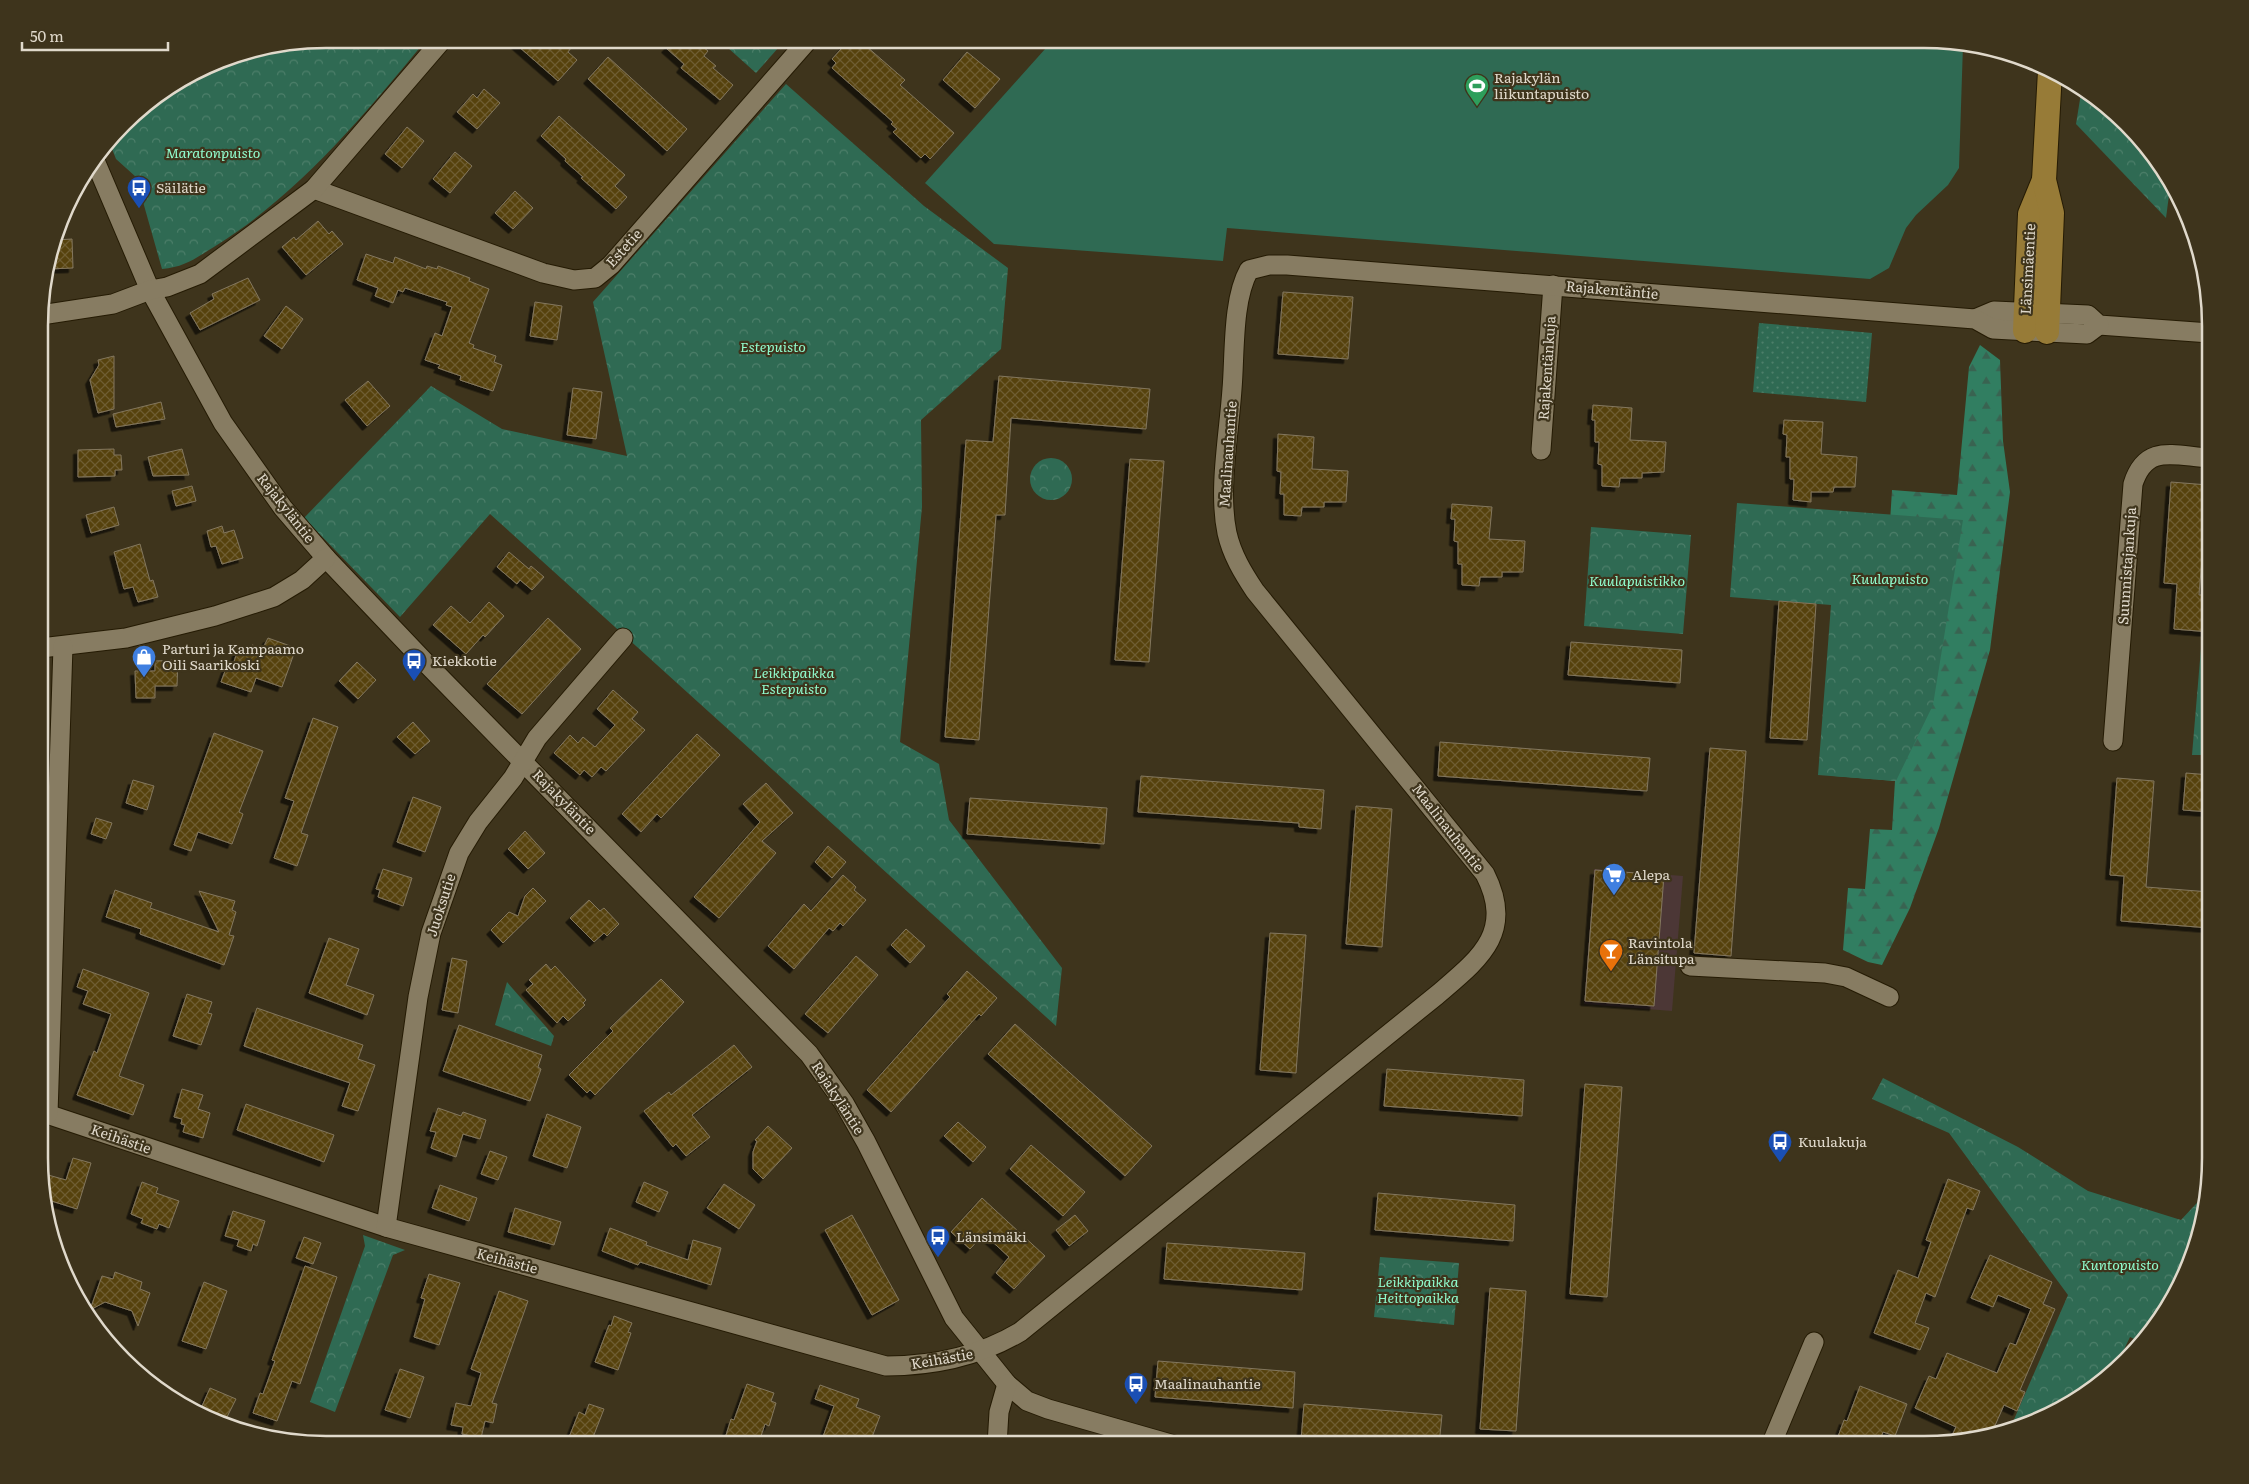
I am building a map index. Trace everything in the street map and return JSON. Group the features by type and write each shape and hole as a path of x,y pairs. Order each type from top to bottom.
{"main road":[{"name":"Länsimäentie","path":"2036,322 2030,214 2044,180 2050,77"}],"street":[{"path":"48,314 113,304 150,290 167,287 200,274 314,189 435,48"},
{"name":"Estetie","path":"314,189 542,273 574,280 595,278 611,265 800,48"},
{"name":"Rajakyläntie","path":"97,166 150,290 223,423 283,508 326,558 809,1054 844,1103 945,1302 980,1352 1007,1384"},
{"name":"Rajakentäntie","path":"1249,270 1269,265 1287,265 1975,319 1994,311 2086,334 2100,325 2202,332"},
{"name":"Maalinauhantie","path":"980,1352 1020,1332 1437,994 1482,954 1495,930 1496,906 1485,874 1255,591 1231,547 1224,515 1227,453 1238,309 1242,284 1249,270"},
{"name":"Rajakentänkuja","path":"1541,450 1553,285"},
{"name":"Suunnistajankuja","path":"2113,741 2133,484 2137,472 2145,461 2153,456 2202,458"},
{"path":"47,647 126,638 176,628 274,597 302,580 326,558"},
{"name":"Juoksutie","path":"386,1227 418,997 431,933 459,853 478,822 513,778 537,738 623,638"},
{"path":"47,1039 63,646"},
{"path":"1690,966 1824,973 1846,977 1889,997"},
{"name":"Keihästie","path":"47,1114 386,1227 886,1366 926,1365 980,1352"},
{"path":"1775,1436 1814,1342"},
{"path":"998,1436 999,1412 1007,1384 1027,1401 1048,1409 1142,1436"}],"shaded area":[{"path":"1594,869 1683,876 1672,1011 1584,1004"}],"green space":[{"name":"Maratonpuisto","path":"307,48 419,48 355,124 304,177 248,224 185,264 162,269 136,177 116,159 111,148 142,116 186,85 236,62 271,53"},
{"path":"728,48 778,48 756,73"},
{"name":"Rajakylän liikuntapuisto","path":"1046,48 1942,48 1963,50 1959,168 1948,185 1916,215 1906,228 1889,268 1870,279 1227,228 1223,261 994,244 925,183"},
{"name":"Estepuisto","path":"786,84 924,206 1008,268 1001,349 921,420 922,507 900,742 939,764 949,820 1062,968 1056,1026 490,514 400,617 304,518 431,386 502,429 627,456 593,302"},
{"path":"2081,96 2107,116 2133,142 2155,171 2169,195 2166,218 2076,124"},
{"path":"1759,323 1872,333 1866,402 1753,392"},
{"path":"1980,345 2000,360 2003,441 2010,492 1990,650 1939,828 1910,908 1882,965 1868,962 1843,950 1848,888 1865,889 1870,829 1892,830 1895,781 1834,776 1842,718 1889,538 1892,490 1957,495 1969,367"},
{"path":"1047,458 1055,458 1066,464 1072,479 1066,494 1055,500 1047,500 1036,494 1030,483 1030,475 1036,464"},
{"name":"Kuulapuisto","path":"1737,503 1963,520 1933,705 1896,781 1818,775 1831,605 1730,597"},
{"name":"Kuulapuistikko","path":"1591,527 1691,535 1683,634 1584,626"},
{"path":"2201,648 2202,755 2192,755"},
{"path":"507,982 554,1036 551,1046 495,1025"},
{"name":"Kuntopuisto","path":"1883,1078 2018,1147 2088,1191 2181,1220 2198,1202 2187,1248 2173,1282 2144,1328 2135,1339 2130,1337 2122,1353 2107,1368 2063,1399 2013,1422 2068,1295 1949,1133 1872,1099"},
{"path":"363,1235 405,1250 393,1255 335,1412 310,1402 365,1246"},
{"name":"Leikkipaikka Heittopaikka","path":"1380,1257 1459,1263 1454,1325 1374,1317"}],"building":[{"path":"520,48 571,48 568,52 577,60 558,81"},
{"path":"666,48 704,48 708,51 704,56 716,66 713,68 733,85 720,100 681,68 684,64"},
{"path":"842,48 868,48 905,80 900,85 954,133 930,159 925,154 921,158 893,132 897,129 891,124 893,122 832,68 836,63 832,59"},
{"path":"967,52 1000,79 975,108 943,80"},
{"path":"608,57 687,129 667,151 588,79"},
{"path":"484,89 500,103 477,129 457,112 473,94 477,98"},
{"path":"559,116 625,175 615,186 627,197 616,209 581,178 583,177 565,161 566,159 541,136"},
{"path":"407,127 424,141 402,168 385,154"},
{"path":"455,152 472,166 450,193 433,179"},
{"path":"515,191 533,208 513,229 495,213"},
{"path":"318,221 329,234 332,231 343,244 306,275 282,247 294,237 296,240"},
{"path":"72,239 73,268 54,269 61,240"},
{"path":"366,254 393,263 395,257 426,269 427,266 437,269 438,266 470,278 469,281 489,289 469,343 474,345 473,348 496,356 494,362 502,365 493,391 460,380 461,376 438,368 440,365 425,360 435,333 442,336 452,307 446,305 447,302 405,288 403,292 398,290 393,303 375,296 378,288 357,280"},
{"path":"248,278 260,300 200,330 190,313 214,299 212,294"},
{"path":"1283,292 1353,297 1348,359 1278,354"},
{"path":"535,302 562,306 557,340 530,336"},
{"path":"286,306 303,319 282,349 264,336"},
{"path":"114,356 114,409 98,413 90,380 99,365 98,360"},
{"path":"999,376 1150,389 1146,429 1011,418 1005,515 996,515 979,740 945,737 966,440 993,442"},
{"path":"368,381 390,406 367,426 345,400"},
{"path":"573,388 602,392 596,439 567,435"},
{"path":"161,402 165,419 116,427 113,414"},
{"path":"1593,405 1632,408 1630,440 1666,442 1664,472 1642,473 1642,478 1620,478 1619,487 1602,486 1602,465 1598,464 1599,442 1595,442 1595,420 1592,420"},
{"path":"1784,420 1823,422 1821,454 1857,457 1855,487 1834,487 1833,492 1811,492 1811,502 1793,500 1794,479 1790,479 1790,457 1786,457 1787,435 1783,434"},
{"path":"1278,434 1314,437 1312,469 1348,471 1346,502 1324,502 1324,507 1302,507 1301,516 1284,515 1284,494 1280,494 1281,472 1277,471"},
{"path":"114,449 114,455 121,455 122,470 115,470 115,476 78,477 78,450"},
{"path":"182,449 189,475 153,476 148,457"},
{"path":"1130,459 1164,461 1149,662 1115,660"},
{"path":"2171,482 2202,485 2202,558 2199,595 2202,595 2202,631 2174,629 2177,584 2164,583"},
{"path":"192,486 196,501 176,506 172,491"},
{"path":"1452,504 1492,507 1489,539 1525,541 1523,572 1502,572 1502,577 1480,577 1479,586 1462,585 1462,564 1458,564 1458,542 1454,541 1455,519 1451,519"},
{"path":"114,507 119,525 91,533 86,515"},
{"path":"222,526 224,533 234,530 243,558 222,564 216,546 211,547 207,531"},
{"path":"140,544 150,581 153,580 158,597 138,602 133,587 124,589 114,552"},
{"path":"509,552 529,569 531,566 544,577 532,590 520,580 517,584 497,567"},
{"path":"1779,601 1816,604 1807,740 1770,738"},
{"path":"489,602 504,616 466,654 433,625 451,606 470,623"},
{"path":"548,618 581,649 522,714 487,684"},
{"path":"268,638 296,648 282,687 256,678 251,692 221,682 228,663 233,665 238,649 249,653 252,645 263,648"},
{"path":"1571,642 1682,650 1680,683 1568,675"},
{"path":"178,660 177,686 155,686 155,698 136,698 135,671 155,671 155,661"},
{"path":"357,662 376,680 358,699 339,681"},
{"path":"613,690 638,712 632,719 645,730 606,771 601,767 592,777 584,770 580,775 554,753 570,735 578,743 583,737 595,747 615,725 597,709"},
{"path":"313,718 338,727 301,833 308,835 297,866 274,858 294,801 285,798"},
{"path":"413,722 430,741 415,754 397,737"},
{"path":"214,733 263,751 239,812 243,814 232,844 198,832 191,851 174,845"},
{"path":"697,734 720,755 661,818 657,814 641,832 622,814"},
{"path":"1440,742 1650,758 1647,791 1438,776"},
{"path":"1710,748 1746,751 1731,956 1694,953"},
{"path":"2186,773 2202,774 2202,811 2183,810"},
{"path":"1141,776 1324,790 1321,829 1299,827 1299,823 1138,812"},
{"path":"2117,778 2154,781 2146,887 2202,891 2202,927 2121,921 2124,876 2110,875"},
{"path":"133,780 154,786 147,810 126,803"},
{"path":"766,783 793,813 762,841 776,853 719,918 694,897 760,822 743,804"},
{"path":"413,797 441,807 425,852 397,842"},
{"path":"970,798 1107,808 1104,844 967,834"},
{"path":"1356,806 1392,809 1382,947 1346,944"},
{"path":"96,818 112,823 106,839 91,834"},
{"path":"525,831 545,853 528,869 508,849"},
{"path":"828,846 846,862 832,878 815,862"},
{"path":"383,869 412,878 403,906 378,897 380,890 376,889"},
{"path":"1595,870 1664,875 1654,1006 1585,1001"},
{"path":"843,875 856,887 854,890 866,900 843,926 840,923 833,931 829,928 794,969 768,946 804,904 811,911"},
{"path":"533,888 546,901 503,943 491,930 509,912 518,916 525,896"},
{"path":"115,890 152,903 150,908 219,932 199,891 235,901 232,910 236,912 229,935 234,936 224,965 140,934 141,929 106,917"},
{"path":"589,900 600,911 604,908 619,924 607,936 604,933 594,942 570,918"},
{"path":"906,929 925,946 910,963 891,945"},
{"path":"1270,933 1306,935 1296,1073 1260,1070"},
{"path":"329,938 359,949 346,985 374,995 367,1015 309,993"},
{"path":"856,956 878,975 828,1033 805,1014"},
{"path":"452,958 467,961 458,1013 442,1010"},
{"path":"546,964 551,970 555,966 586,1000 583,1003 585,1005 568,1021 563,1016 557,1023 526,990 533,984 529,980"},
{"path":"83,969 149,993 119,1076 144,1085 133,1115 77,1095 94,1051 97,1053 111,1014 83,1004 88,991 77,987"},
{"path":"967,971 997,998 981,1016 979,1014 891,1112 867,1090 950,997 947,994"},
{"path":"661,979 684,1002 595,1095 590,1090 587,1093 569,1075 613,1031 610,1028"},
{"path":"187,994 212,1002 208,1013 212,1014 201,1045 173,1036"},
{"path":"257,1008 363,1045 358,1059 375,1065 358,1111 342,1106 350,1083 244,1046"},
{"path":"1015,1024 1152,1146 1125,1176 988,1054"},
{"path":"459,1025 542,1055 538,1067 541,1069 530,1101 443,1071"},
{"path":"734,1045 752,1067 692,1115 710,1137 686,1156 676,1144 673,1147 644,1111 669,1092 671,1095"},
{"path":"1387,1069 1524,1080 1522,1116 1384,1106"},
{"path":"1585,1084 1622,1087 1607,1297 1570,1294"},
{"path":"182,1089 203,1095 198,1109 210,1113 203,1138 183,1132 185,1125 181,1124 182,1119 174,1117"},
{"path":"246,1104 334,1135 324,1162 237,1130"},
{"path":"438,1108 461,1116 463,1112 486,1120 480,1139 463,1134 456,1157 431,1148 436,1132 430,1131"},
{"path":"547,1114 581,1127 567,1168 533,1156"},
{"path":"958,1122 986,1147 973,1162 944,1136"},
{"path":"768,1126 792,1148 763,1179 753,1169 753,1152 757,1141 755,1140"},
{"path":"1031,1145 1085,1192 1063,1216 1010,1169"},
{"path":"490,1151 507,1157 498,1180 481,1174"},
{"path":"73,1158 91,1163 77,1209 51,1201 48,1175 66,1180"},
{"path":"1948,1179 1980,1191 1973,1210 1967,1208 1935,1297 1926,1293 1915,1323 1929,1328 1920,1350 1874,1333 1898,1270 1918,1278 1931,1242 1926,1240"},
{"path":"142,1182 158,1188 156,1193 179,1201 169,1228 159,1224 157,1229 141,1223 143,1219 131,1214"},
{"path":"644,1182 668,1192 659,1212 636,1202"},
{"path":"724,1184 755,1205 739,1229 707,1208"},
{"path":"440,1185 477,1198 469,1221 432,1208"},
{"path":"1378,1193 1515,1205 1513,1241 1375,1230"},
{"path":"982,1198 1045,1256 1014,1289 996,1273 1009,1257 984,1234 970,1249 951,1232"},
{"path":"515,1208 561,1222 554,1245 508,1232"},
{"path":"233,1211 265,1221 257,1246 253,1244 251,1251 237,1246 239,1240 225,1236"},
{"path":"852,1215 899,1300 872,1315 825,1230"},
{"path":"1075,1215 1088,1231 1069,1246 1056,1230"},
{"path":"610,1228 647,1242 646,1245 688,1260 693,1240 721,1248 711,1285 640,1262 638,1265 602,1251"},
{"path":"304,1237 321,1243 313,1264 296,1258"},
{"path":"1167,1243 1305,1253 1302,1290 1164,1279"},
{"path":"1990,1255 2052,1282 2043,1304 2055,1309 2020,1390 2025,1392 2017,1411 2004,1405 1994,1427 1952,1435 1956,1427 1915,1408 1929,1376 1936,1379 1947,1353 1997,1373 2010,1343 2016,1345 2031,1309 1998,1295 1993,1307 1971,1298"},
{"path":"305,1266 337,1277 300,1384 292,1381 277,1421 253,1413 260,1393 263,1394 275,1361 272,1360"},
{"path":"115,1272 142,1282 140,1289 150,1293 138,1326 132,1311 105,1302 92,1309 91,1308 102,1276 113,1279"},
{"path":"429,1274 460,1283 439,1345 414,1337 425,1299 421,1298"},
{"path":"204,1282 227,1291 206,1349 182,1341"},
{"path":"1490,1288 1526,1291 1516,1431 1480,1429"},
{"path":"499,1291 528,1301 492,1403 497,1404 493,1423 485,1421 481,1436 462,1434 463,1427 451,1425 456,1403 471,1406 481,1373 471,1369"},
{"path":"614,1316 632,1323 628,1332 631,1333 618,1370 595,1362"},
{"path":"1158,1361 1295,1372 1293,1408 1155,1397"},
{"path":"400,1369 424,1377 410,1418 385,1410"},
{"path":"747,1384 774,1393 771,1401 776,1403 769,1426 765,1424 761,1436 726,1436 731,1419 734,1420"},
{"path":"820,1385 859,1399 856,1407 880,1416 872,1436 823,1436 834,1406 815,1399"},
{"path":"1860,1386 1907,1404 1895,1436 1883,1432 1881,1436 1838,1436 1844,1420 1847,1421"},
{"path":"210,1388 236,1399 226,1418 201,1408"},
{"path":"589,1404 604,1409 594,1436 570,1436 579,1412 585,1415"},
{"path":"1304,1404 1442,1415 1440,1436 1301,1436"}],"place":[{"name":"Rajakylän liikuntapuisto","path":"1477,107"},
{"name":"Säilätie","path":"139,209"},
{"name":"Parturi ja Kampaamo Oili Saarikoski","path":"144,678"},
{"name":"Kiekkotie","path":"414,682"},
{"name":"Alepa","path":"1614,896"},
{"name":"Ravintola Länsitupa","path":"1611,972"},
{"name":"Kuulakuja","path":"1780,1163"},
{"name":"Länsimäki","path":"938,1258"},
{"name":"Maalinauhantie","path":"1136,1405"}],"park label":[{"name":"Leikkipaikka Estepuisto","path":"794,682"}]}
